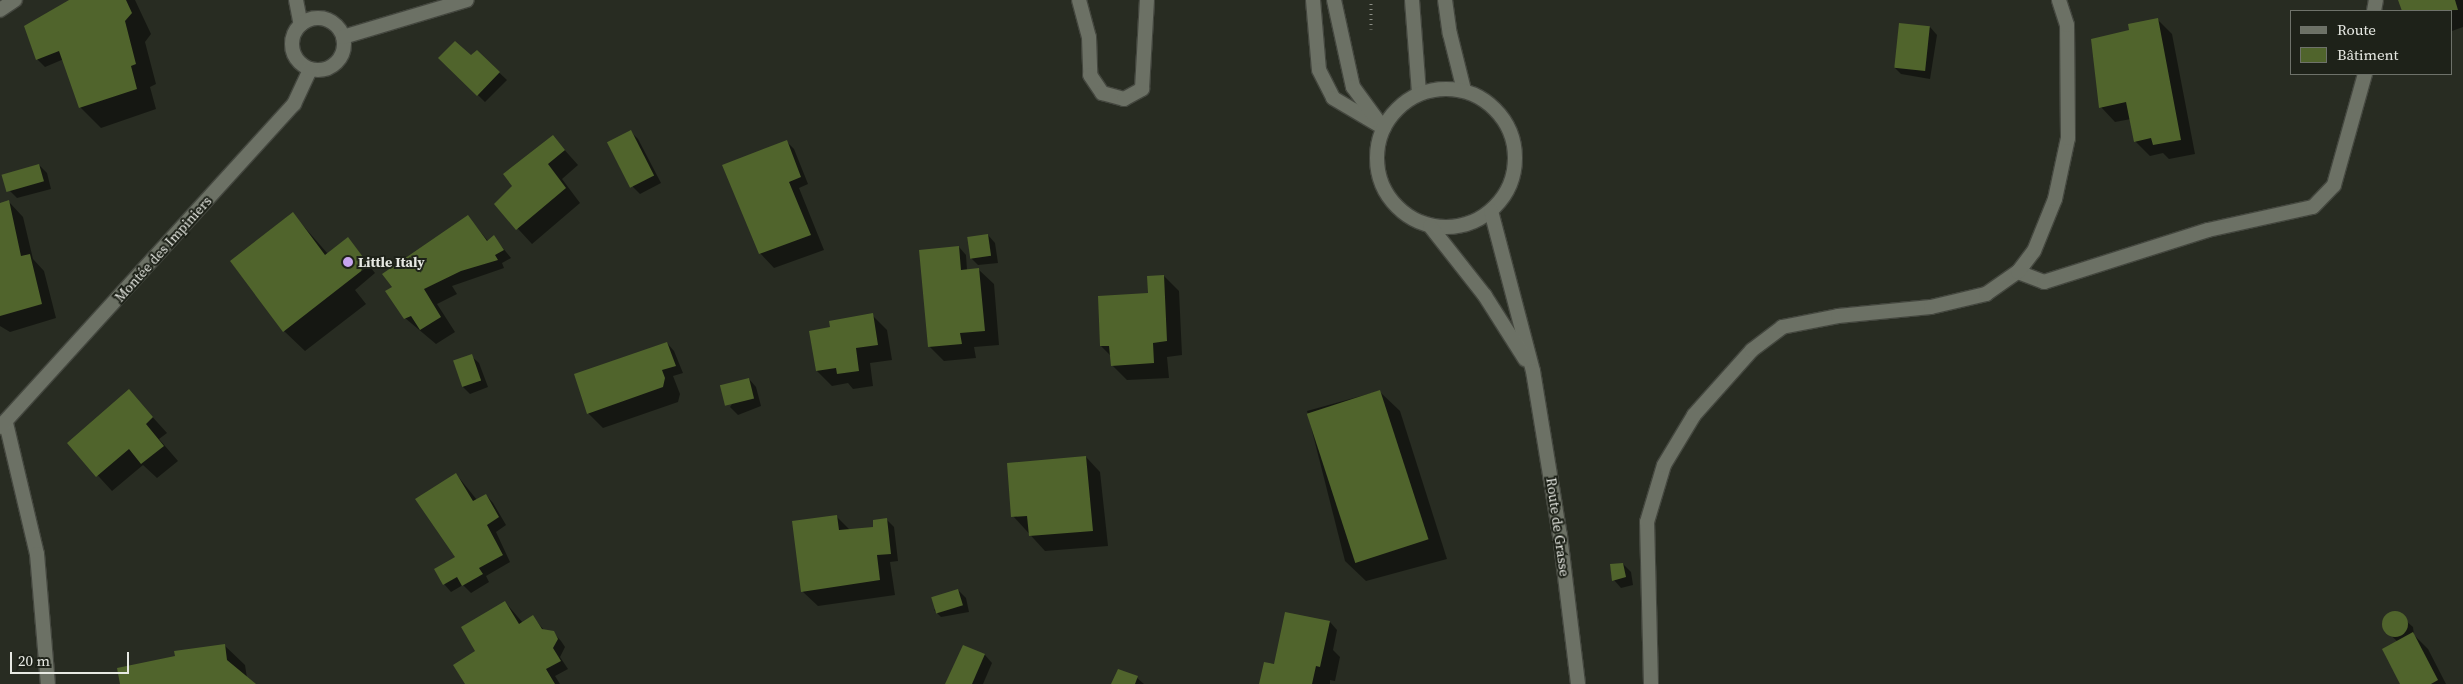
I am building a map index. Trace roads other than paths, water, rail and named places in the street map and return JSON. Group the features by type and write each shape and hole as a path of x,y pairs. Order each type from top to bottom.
{"street":[{"path":"0,10 15,0"},
{"path":"296,0 301,25"},
{"path":"342,37 467,0"},
{"path":"1079,0 1089,38 1090,75 1102,92 1124,99 1142,89 1147,0"},
{"path":"1313,0 1319,70 1333,98 1384,128"},
{"path":"1334,0 1353,87 1384,128"},
{"path":"1412,0 1419,94"},
{"path":"1445,0 1450,34 1464,90"},
{"path":"1651,684 1647,522 1664,465 1694,415 1752,350 1782,327 1838,316 1931,307 1977,297 1986,294 2018,272 2034,251 2055,199 2068,138 2068,24 2058,0"},
{"path":"316,19 324,19 338,28 342,37 343,50 336,64 319,70 310,69 302,65 293,50 296,32 301,25 316,19"},
{"name":"Montée des Impiniers","path":"48,684 37,554 3,425 294,104 310,69"},
{"path":"2018,272 2044,282 2208,230 2313,207 2334,185 2365,75"},
{"path":"1441,88 1464,90 1484,99 1500,113 1511,132 1515,153 1514,175 1505,195 1491,211 1472,222 1452,227 1430,226 1411,218 1395,205 1384,188 1378,168 1378,148 1384,128 1405,102 1419,94 1441,88"},
{"name":"Route de Grasse","path":"1491,211 1533,371 1560,535 1578,684"},
{"name":"Route de Grasse","path":"1430,226 1485,296 1533,371"}],"place":[{"name":"Little Italy","path":"348,262"}]}
